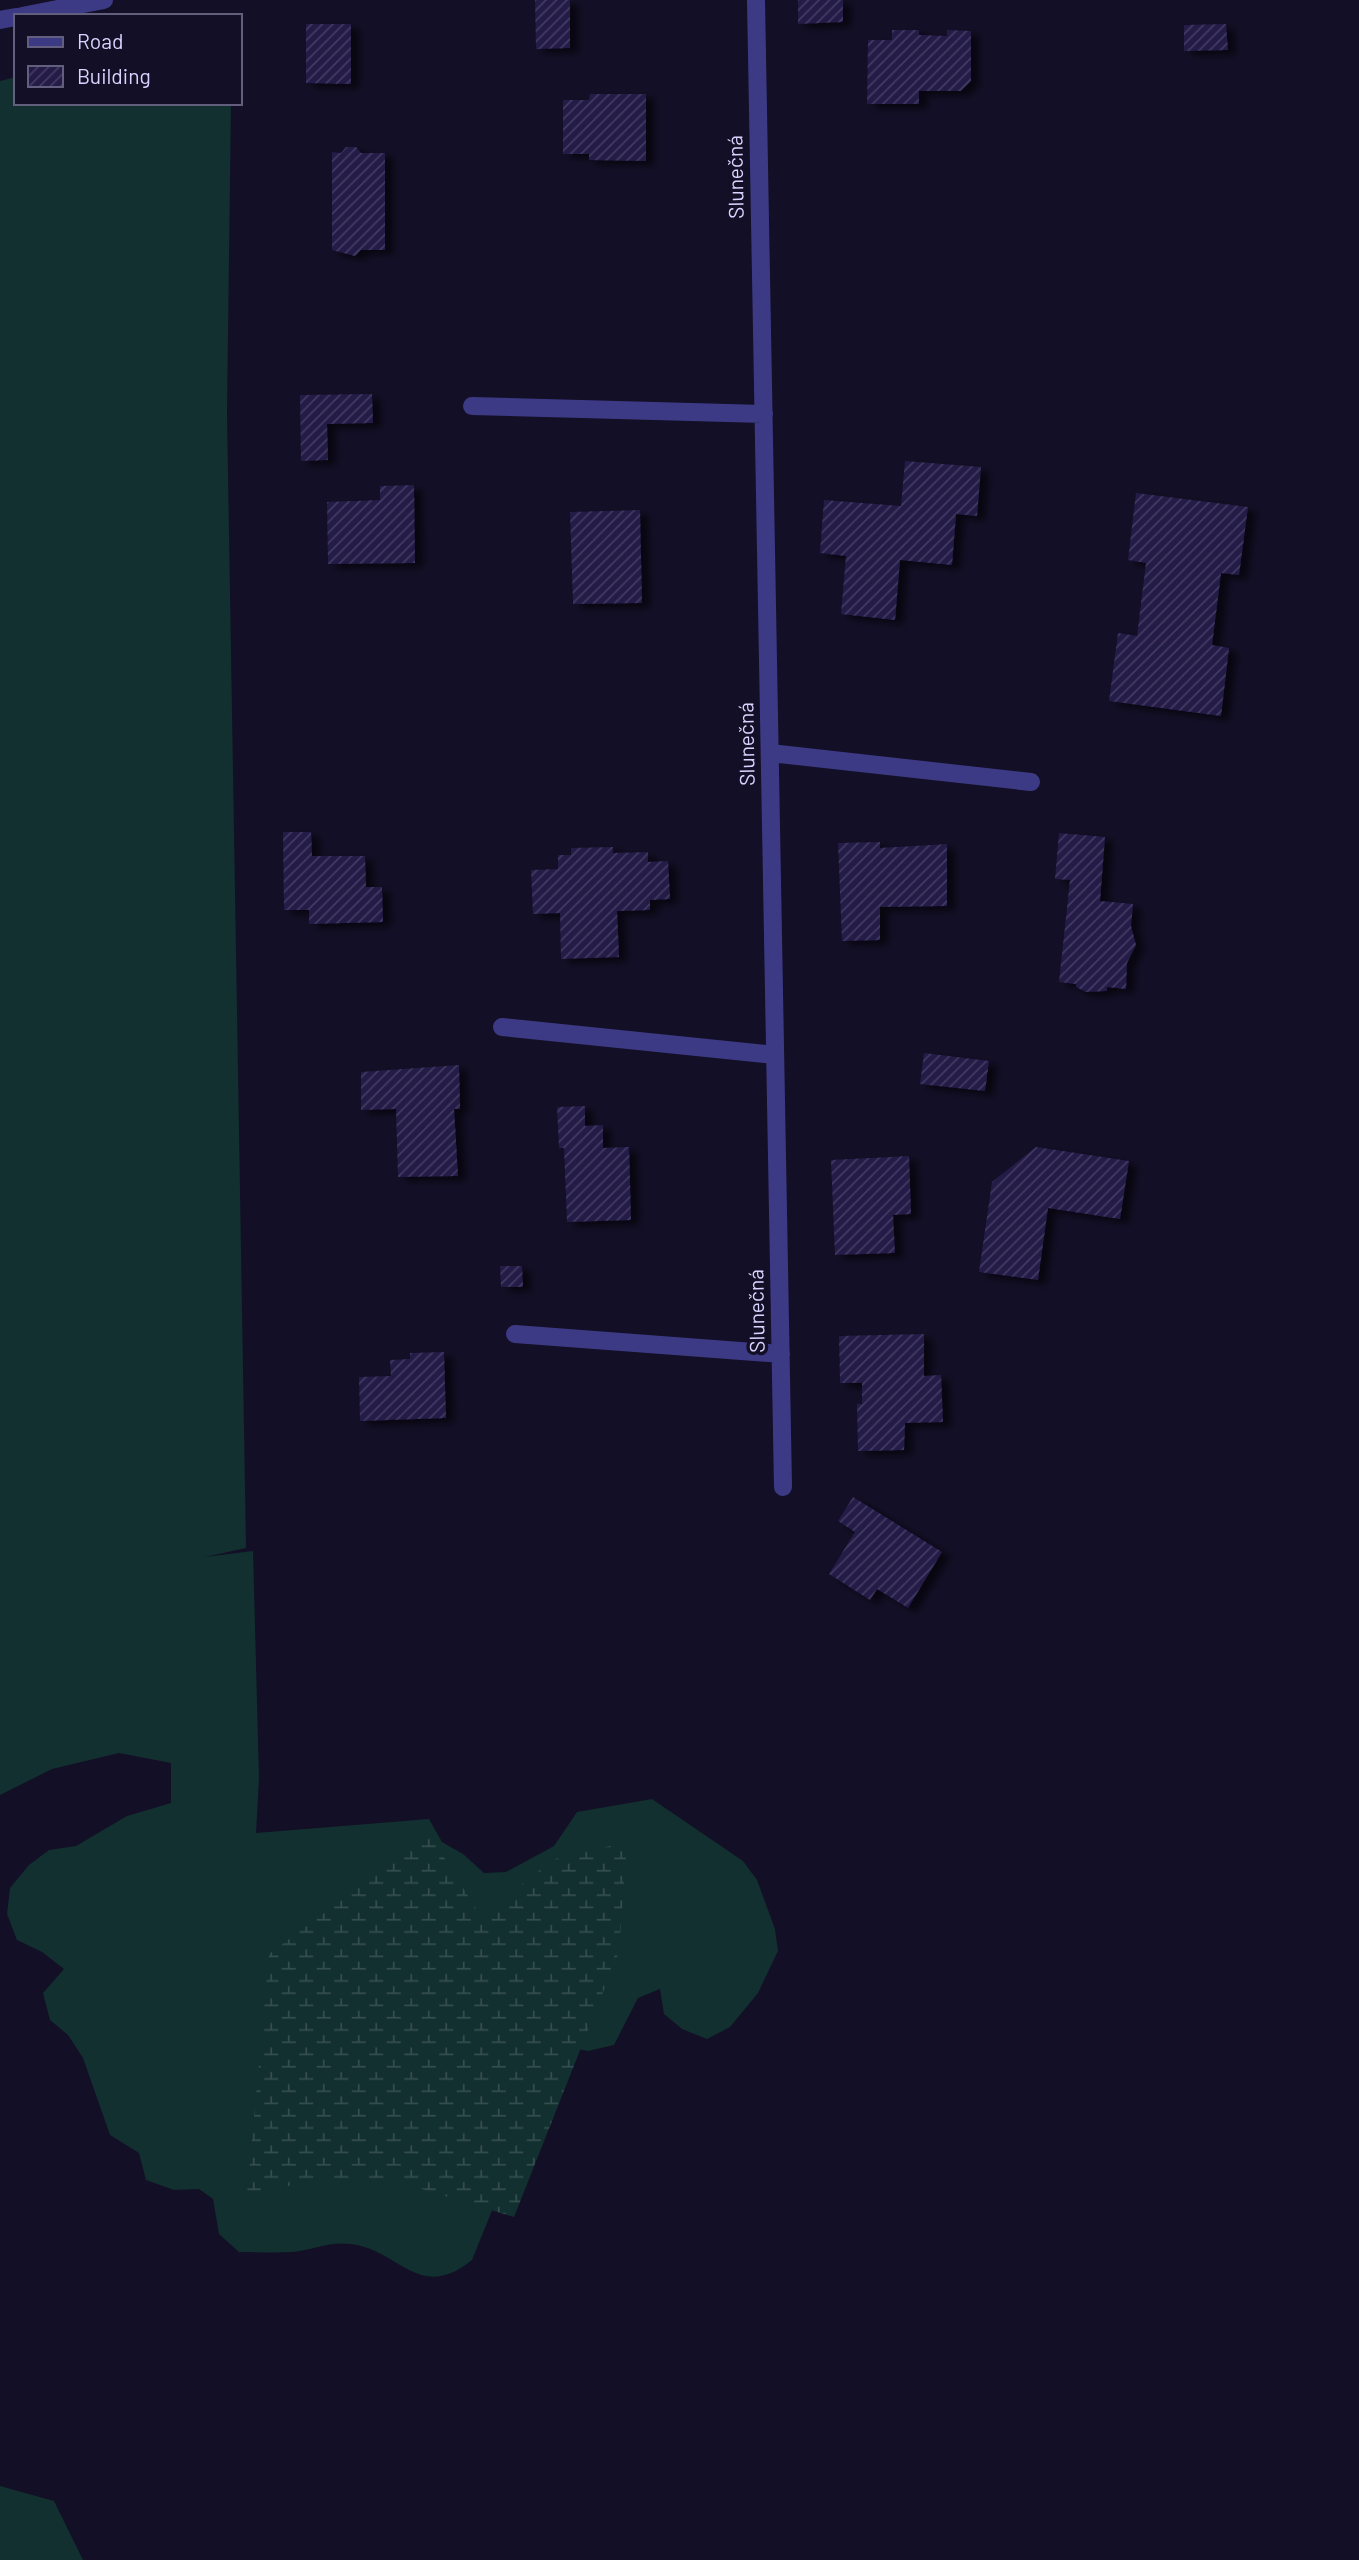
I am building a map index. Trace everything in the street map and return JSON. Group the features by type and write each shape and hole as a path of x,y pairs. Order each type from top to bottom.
{"street":[{"path":"32,14 104,0"},
{"name":"Slunečná","path":"756,0 783,1486"},
{"path":"472,406 764,414"},
{"path":"770,753 1031,782"},
{"path":"502,1027 775,1055"},
{"path":"515,1334 781,1354"}],"green space":[{"path":"14,78 14,105 231,105 227,413 246,1548 205,1557 253,1551 259,1778 256,1833 429,1819 442,1842 463,1854 484,1873 506,1872 554,1846 577,1812 652,1799 743,1861 757,1880 775,1929 778,1951 758,1993 730,2027 707,2039 682,2029 664,2014 660,1989 638,1998 614,2045 588,2051 559,2045 472,2260 454,2272 438,2276 423,2275 368,2248 343,2243 292,2252 239,2252 219,2234 213,2199 199,2189 174,2190 146,2180 139,2153 110,2135 83,2058 68,2035 50,2020 43,1993 64,1969 42,1952 17,1940 7,1914 10,1888 29,1865 49,1850 76,1846 127,1816 171,1803 171,1763 119,1753 52,1769 0,1795 0,81"},
{"path":"430,1835 480,1915 555,1859 627,1842 619,1952 514,2217 392,2180 329,2178 247,2194 269,1954"},
{"path":"0,2486 54,2501 83,2560 0,2560"}],"building":[{"path":"535,0 570,0 570,48 536,49"},
{"path":"798,0 843,0 843,22 798,24"},
{"path":"306,24 351,24 351,84 306,83"},
{"path":"1226,24 1228,50 1184,51 1184,25"},
{"path":"892,30 919,30 919,35 947,36 947,30 971,31 971,81 961,91 919,91 919,104 867,104 868,40 892,40"},
{"path":"590,94 646,94 646,161 589,160 589,154 563,154 563,100 589,100"},
{"path":"346,147 356,147 361,153 385,153 385,250 361,250 355,256 332,250 332,152 341,153"},
{"path":"372,394 373,423 327,424 328,460 301,461 300,395"},
{"path":"905,461 981,467 977,516 956,514 952,565 900,560 895,620 841,614 846,556 820,553 824,500 901,506"},
{"path":"414,485 415,563 328,564 327,502 380,500 380,486"},
{"path":"1136,493 1248,507 1239,575 1221,573 1212,645 1229,648 1221,716 1109,701 1118,633 1137,636 1146,563 1128,560"},
{"path":"640,510 642,603 573,604 570,512"},
{"path":"283,832 311,832 312,856 365,856 366,887 382,887 383,922 309,924 309,910 284,910"},
{"path":"1059,833 1105,837 1100,901 1133,904 1131,926 1136,945 1127,963 1126,989 1107,987 1107,991 1086,992 1076,987 1076,984 1059,982 1070,880 1055,879"},
{"path":"880,842 880,848 947,844 947,906 880,907 880,940 842,941 838,843"},
{"path":"613,847 613,853 648,852 648,862 668,861 670,899 650,900 650,910 617,911 619,957 561,959 560,913 533,914 531,870 558,869 558,855 571,855 571,848"},
{"path":"924,1053 989,1061 985,1091 920,1084"},
{"path":"459,1065 460,1109 454,1109 458,1176 398,1177 396,1109 361,1110 361,1072"},
{"path":"585,1106 585,1126 603,1125 603,1148 629,1147 631,1220 567,1222 564,1148 559,1148 557,1107"},
{"path":"1036,1147 1129,1161 1120,1219 1048,1208 1038,1280 979,1272 992,1182"},
{"path":"909,1156 911,1214 893,1215 895,1253 835,1255 831,1160"},
{"path":"500,1266 522,1266 523,1287 501,1287"},
{"path":"924,1334 924,1376 941,1375 943,1422 905,1423 904,1450 858,1451 857,1404 862,1404 862,1383 840,1383 839,1336"},
{"path":"444,1352 446,1418 360,1421 359,1377 391,1376 390,1360 410,1359 410,1353"},
{"path":"853,1497 942,1552 908,1608 877,1589 870,1600 829,1574 855,1532 838,1521"}]}
